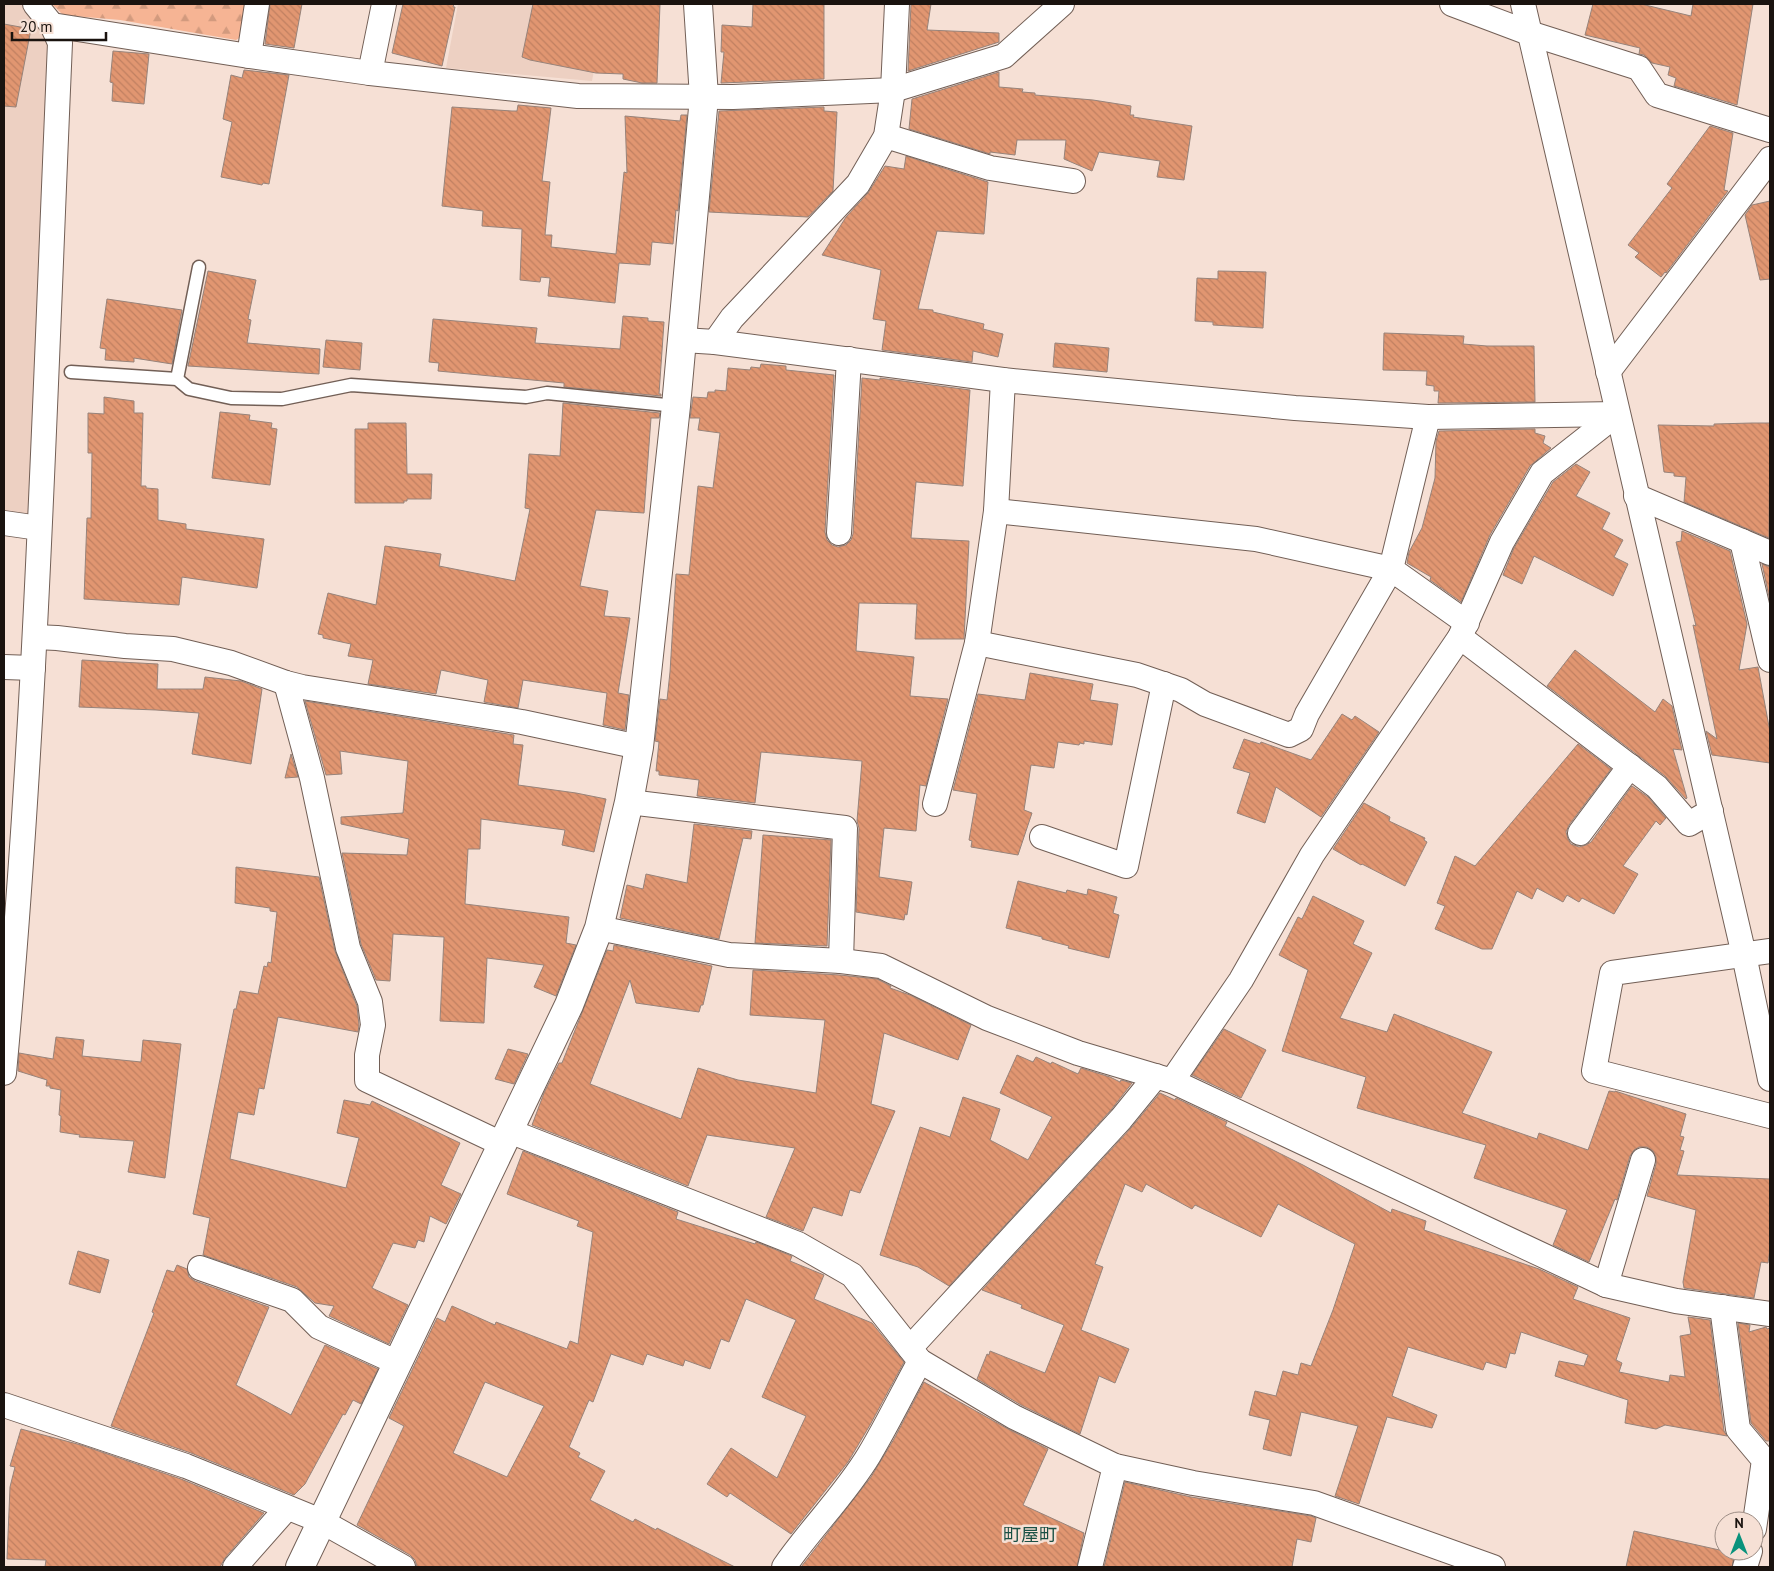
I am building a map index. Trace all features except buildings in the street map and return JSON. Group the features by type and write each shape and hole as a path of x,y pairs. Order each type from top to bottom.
{"street":[{"path":"4,1073 14,966 35,637 60,43 52,25 36,4"},
{"path":"249,56 257,4"},
{"path":"370,73 384,4"},
{"path":"300,1567 569,1005 599,928 640,748 683,340 704,97 698,4"},
{"path":"715,342 732,318 858,184 886,136 893,90 896,4"},
{"path":"52,25 370,73 578,96 704,97 893,90 1004,56 1062,4"},
{"path":"1452,4 1529,32 1639,68 1657,95 1770,130"},
{"path":"1523,4 1636,496 1711,811 1770,1079"},
{"path":"886,136 990,168 1073,180"},
{"path":"1608,372 1770,159"},
{"path":"683,340 715,342 1003,380 1295,408 1428,417 1617,414"},
{"path":"839,533 849,360"},
{"path":"935,804 977,643 996,511 1003,380"},
{"path":"784,1567 799,1545 839,1497 868,1456 915,1355 1121,1119 1164,1079 1241,980 1312,855 1464,630 1502,542 1542,473 1617,414"},
{"path":"977,643 1137,675 1181,690 1205,704 1289,734 1301,729 1307,714 1391,569 1428,417"},
{"path":"1636,496 1770,553"},
{"path":"996,511 1256,539 1391,569 1657,787 1690,824 1711,811"},
{"path":"4,523 39,528"},
{"path":"1742,541 1770,660"},
{"path":"35,637 173,649 230,663 302,687 522,722 640,748"},
{"path":"4,667 33,668"},
{"path":"286,683 312,778 348,948 370,1002 373,1025 367,1055 367,1080 506,1138 798,1244 852,1275 915,1355 1014,1417 1115,1466 1193,1483 1314,1503 1493,1567"},
{"path":"1042,838 1126,866 1164,684"},
{"path":"1580,833 1630,766"},
{"path":"629,802 845,828 841,961"},
{"path":"599,928 728,955 841,961 881,966 987,1018 1078,1053 1164,1079 1606,1286 1676,1301 1770,1314"},
{"path":"1770,950 1612,973 1594,1071 1770,1116"},
{"path":"1606,1286 1643,1160"},
{"path":"200,1268 292,1300 319,1327 398,1363"},
{"path":"1722,1307 1738,1429 1764,1460 1757,1511"},
{"path":"4,1405 186,1466 321,1521 403,1567"},
{"path":"1090,1567 1115,1466"},
{"path":"235,1567 286,1508"}],"lane":[{"path":"177,379 199,267"},
{"path":"71,372 177,379 189,389 230,398 282,399 351,385 526,397 547,393 676,406"}],"shaded area":[{"path":"4,4 23,4 42,23 49,46 30,513 21,522 4,519"},
{"path":"458,4 607,4 592,81 446,68"}],"green space":[{"path":"52,4 248,4 244,35 236,40 120,20 63,15"}],"district":[{"name":"町屋町","path":"1030,1534"}]}
